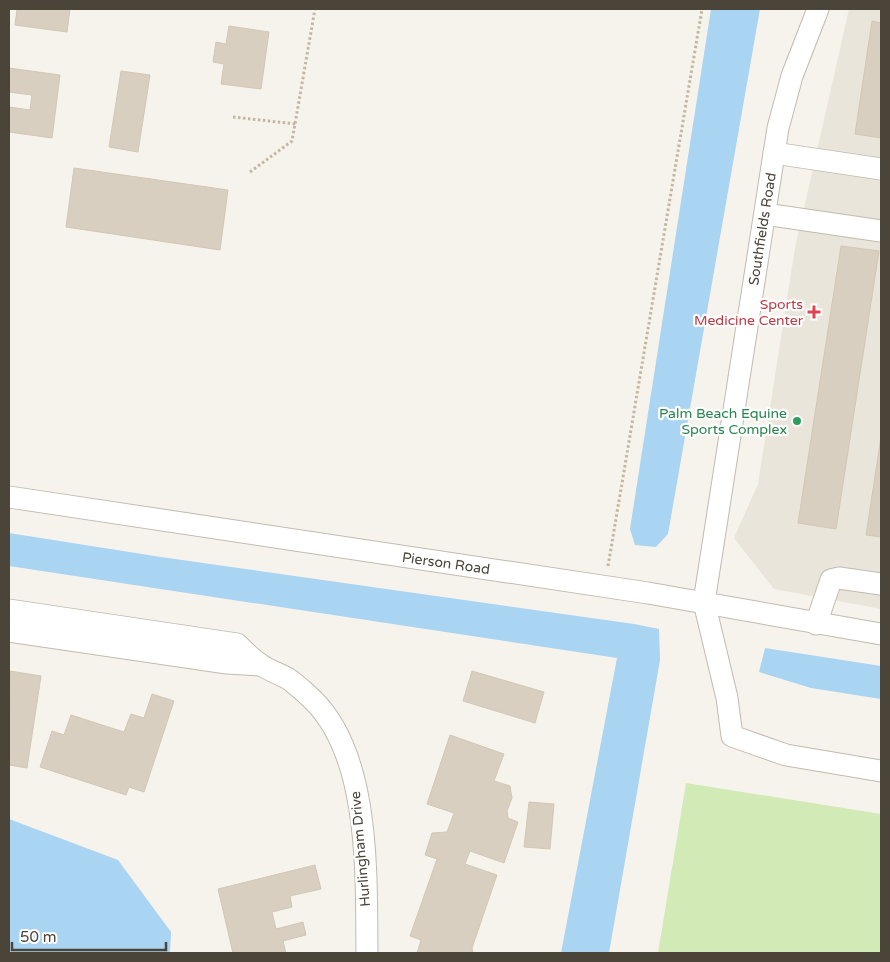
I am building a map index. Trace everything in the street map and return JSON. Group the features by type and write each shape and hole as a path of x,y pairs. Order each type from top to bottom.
{"street":[{"name":"Southfields Road","path":"704,602 778,128 792,76 818,9"},
{"path":"774,153 881,169"},
{"path":"764,214 881,231"},
{"name":"Pierson Road","path":"9,497 604,586 881,634"},
{"path":"816,624 831,580 840,578 881,584"},
{"path":"704,602 727,698 732,736 786,756 881,771"},
{"name":"Hurlingham Drive","path":"9,610 237,644 260,665 290,680 313,699 334,726 348,756 360,817 364,855 367,953"},
{"name":"Hurlingham Drive","path":"9,632 218,662 260,665"}],"path":[{"path":"250,172 292,141 315,9"},
{"path":"604,586 702,9"},
{"path":"234,117 296,124"}],"shaded area":[{"path":"849,9 881,9 881,609 774,589 734,538 758,484 795,248"}],"green space":[{"path":"686,783 881,814 881,953 658,953"}],"water":[{"path":"711,9 760,9 668,534 656,547 635,545 630,529"},
{"path":"9,533 161,557 659,629 660,660 609,953 561,953 617,658 9,566"},
{"path":"765,648 881,666 881,699 811,688 759,672"},
{"path":"9,819 118,860 171,932 170,953 9,953"}],"building":[{"path":"17,9 70,9 67,32 15,25"},
{"path":"872,21 881,23 881,138 855,134"},
{"path":"229,26 269,32 261,89 221,84 224,64 213,62 216,42 226,44"},
{"path":"9,68 60,75 52,138 9,132 9,107 30,110 32,95 9,92"},
{"path":"121,71 150,75 138,152 109,147"},
{"path":"74,168 228,190 220,250 66,227"},
{"path":"841,246 879,251 836,529 798,523"},
{"path":"881,437 881,537 866,535"},
{"path":"10,671 41,676 27,768 9,765"},
{"path":"472,671 544,692 535,723 463,701"},
{"path":"152,694 174,701 144,792 129,787 126,795 40,767 52,731 64,735 71,715 124,732 131,714 144,718"},
{"path":"450,735 504,754 494,781 510,786 512,798 507,811 508,818 518,822 504,863 470,851 465,864 497,875 472,948 473,953 417,953 421,940 410,936 437,859 425,855 432,833 447,832 454,813 427,804"},
{"path":"529,802 554,804 550,849 524,847"},
{"path":"315,865 321,889 290,896 292,907 272,912 276,929 303,922 306,935 283,941 286,953 233,953 218,889"}],"place":[{"name":"Sports Medicine Center","path":"814,312"},
{"name":"Palm Beach Equine Sports Complex","path":"797,421"}]}
